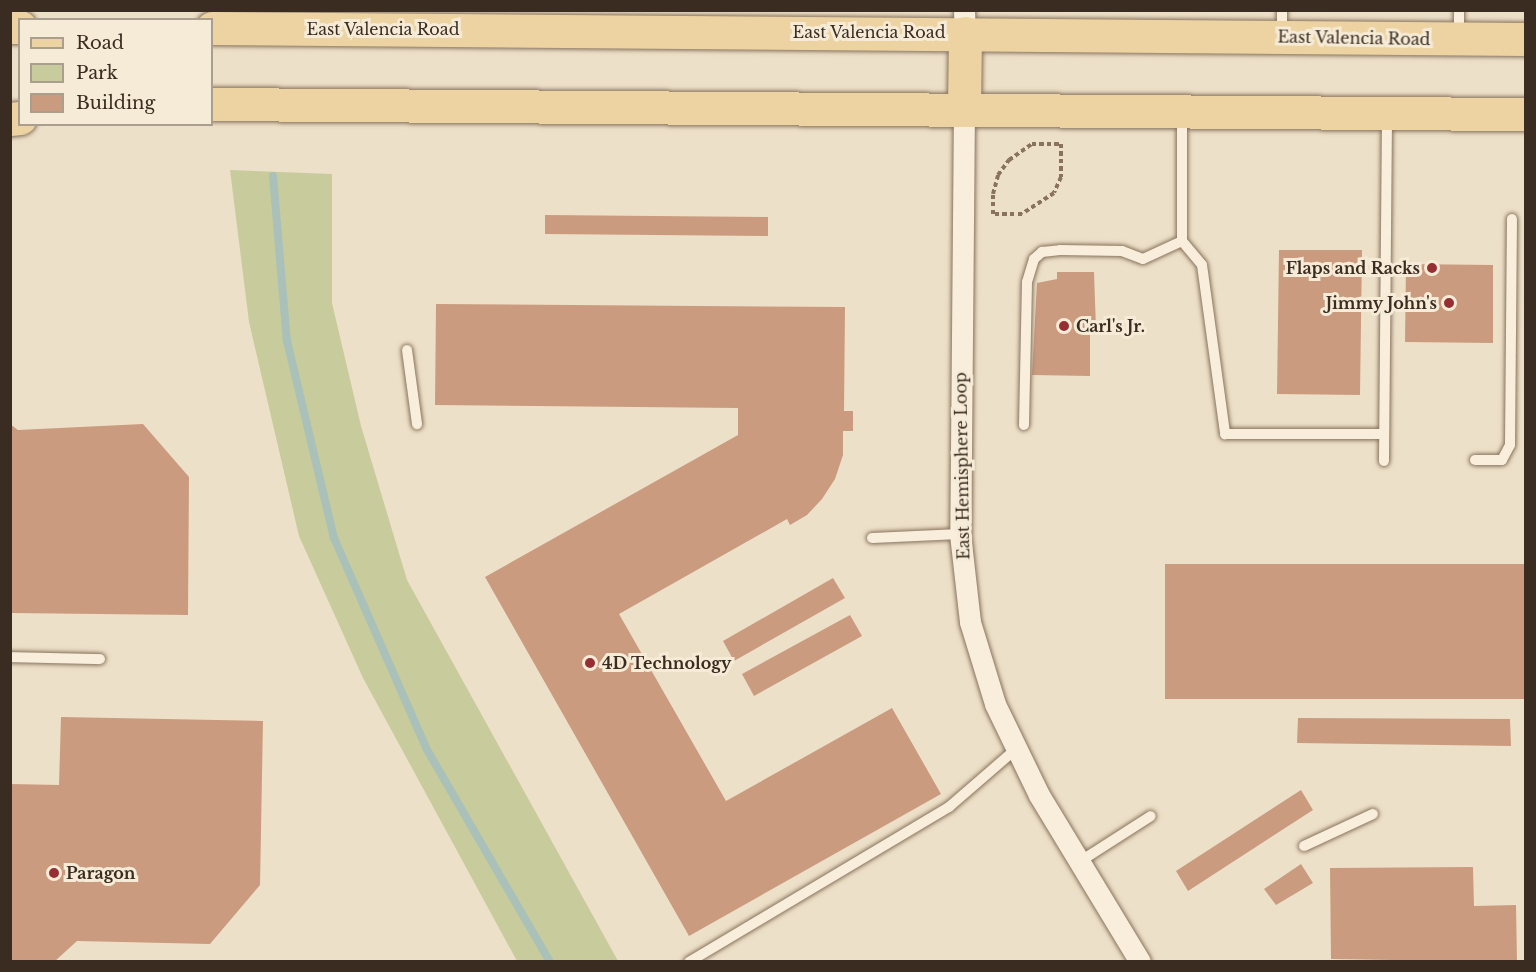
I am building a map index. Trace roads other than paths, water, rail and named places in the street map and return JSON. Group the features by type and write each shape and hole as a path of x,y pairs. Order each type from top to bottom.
{"main road":[{"name":"East Valencia Road","path":"213,28 285,19 1459,25 1526,39"},
{"path":"964,107 965,22"},
{"path":"213,104 964,107 1526,114"}],"street":[{"name":"East Hemisphere Loop","path":"964,107 960,534 970,622 994,704 1016,749 1079,862 1140,962"}],"lane":[{"path":"1182,110 1182,241 1202,266 1225,434 1384,434"},
{"path":"1384,460 1387,111"},
{"path":"1475,460 1502,460 1510,445 1512,219"},
{"path":"1024,425 1027,282 1034,259 1042,252 1060,250 1122,251 1143,259 1182,241"},
{"path":"407,350 417,424"},
{"path":"872,538 960,534"},
{"path":"10,657 100,659"},
{"path":"689,962 949,807 1016,749"},
{"path":"1304,846 1373,814"},
{"path":"1079,862 1151,816"}],"waterway":[{"path":"273,176 287,341 334,538 426,748 550,962"}],"place":[{"name":"Flaps and Racks","path":"1432,268"},
{"name":"Jimmy John's","path":"1449,303"},
{"name":"Carl's Jr.","path":"1064,326"},
{"name":"4D Technology","path":"590,663"},
{"name":"Paragon","path":"54,873"}]}
